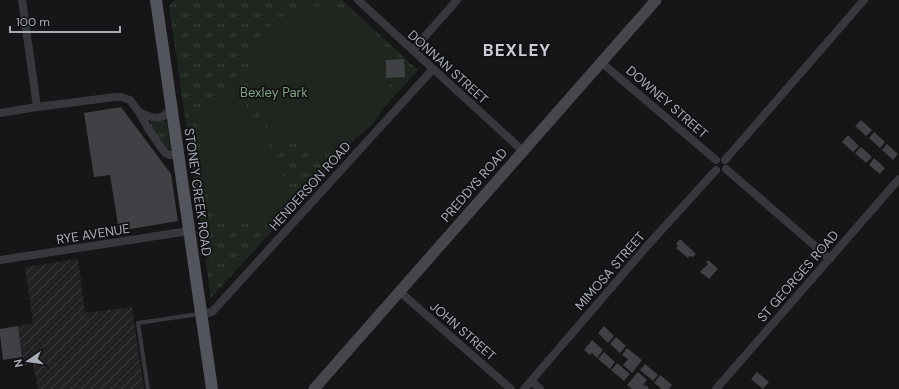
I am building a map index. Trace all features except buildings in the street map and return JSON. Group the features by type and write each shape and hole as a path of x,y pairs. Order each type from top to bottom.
{"main road":[{"name":"STONEY CREEK ROAD","path":"156,0 212,389"},
{"name":"PREDDYS ROAD","path":"314,389 656,0"}],"street":[{"path":"22,0 37,107"},
{"name":"DONNAN STREET","path":"358,0 523,151"},
{"path":"413,50 457,0"},
{"path":"725,160 864,0"},
{"name":"DOWNEY STREET","path":"602,63 716,160"},
{"name":"HENDERSON ROAD","path":"201,314 212,312 433,69"},
{"path":"0,113 122,96 130,100 165,153 170,155 178,154"},
{"path":"139,112 150,118 159,118 167,113 171,106"},
{"path":"721,158 725,160 728,164 726,169 721,172 716,170 714,166 714,162 716,160 721,158"},
{"path":"726,169 830,259"},
{"name":"MIMOSA STREET","path":"524,389 648,245 716,170"},
{"name":"ST GEORGES ROAD","path":"716,389 899,179"},
{"name":"RYE AVENUE","path":"0,260 189,231"},
{"name":"JOHN STREET","path":"400,292 511,389"},
{"path":"531,381 540,389"}],"lane":[{"path":"148,389 138,323 201,314"}],"shaded area":[{"path":"78,259 85,313 132,307 144,389 38,389 33,363 24,365 18,326 33,323 25,267"}],"green space":[{"name":"Bexley Park","path":"174,0 342,0 418,70 211,298 169,6"},
{"path":"312,6 326,6 340,9 352,14 364,22 374,32 385,50 389,63 389,91 385,104 374,122 364,132 352,140 340,145 326,148 312,148 298,145 286,140 274,132 264,122 256,110 251,98 248,84 248,70 251,56 256,44 264,32 274,22 286,14 298,9"},
{"path":"231,84 239,93 264,138 276,156 289,201 262,228 235,219 210,204 196,119 221,101"},
{"path":"161,120 165,121 167,124 170,146 169,149 166,148 150,126 151,123"}],"district":[{"name":"BEXLEY","path":"517,50"}]}
